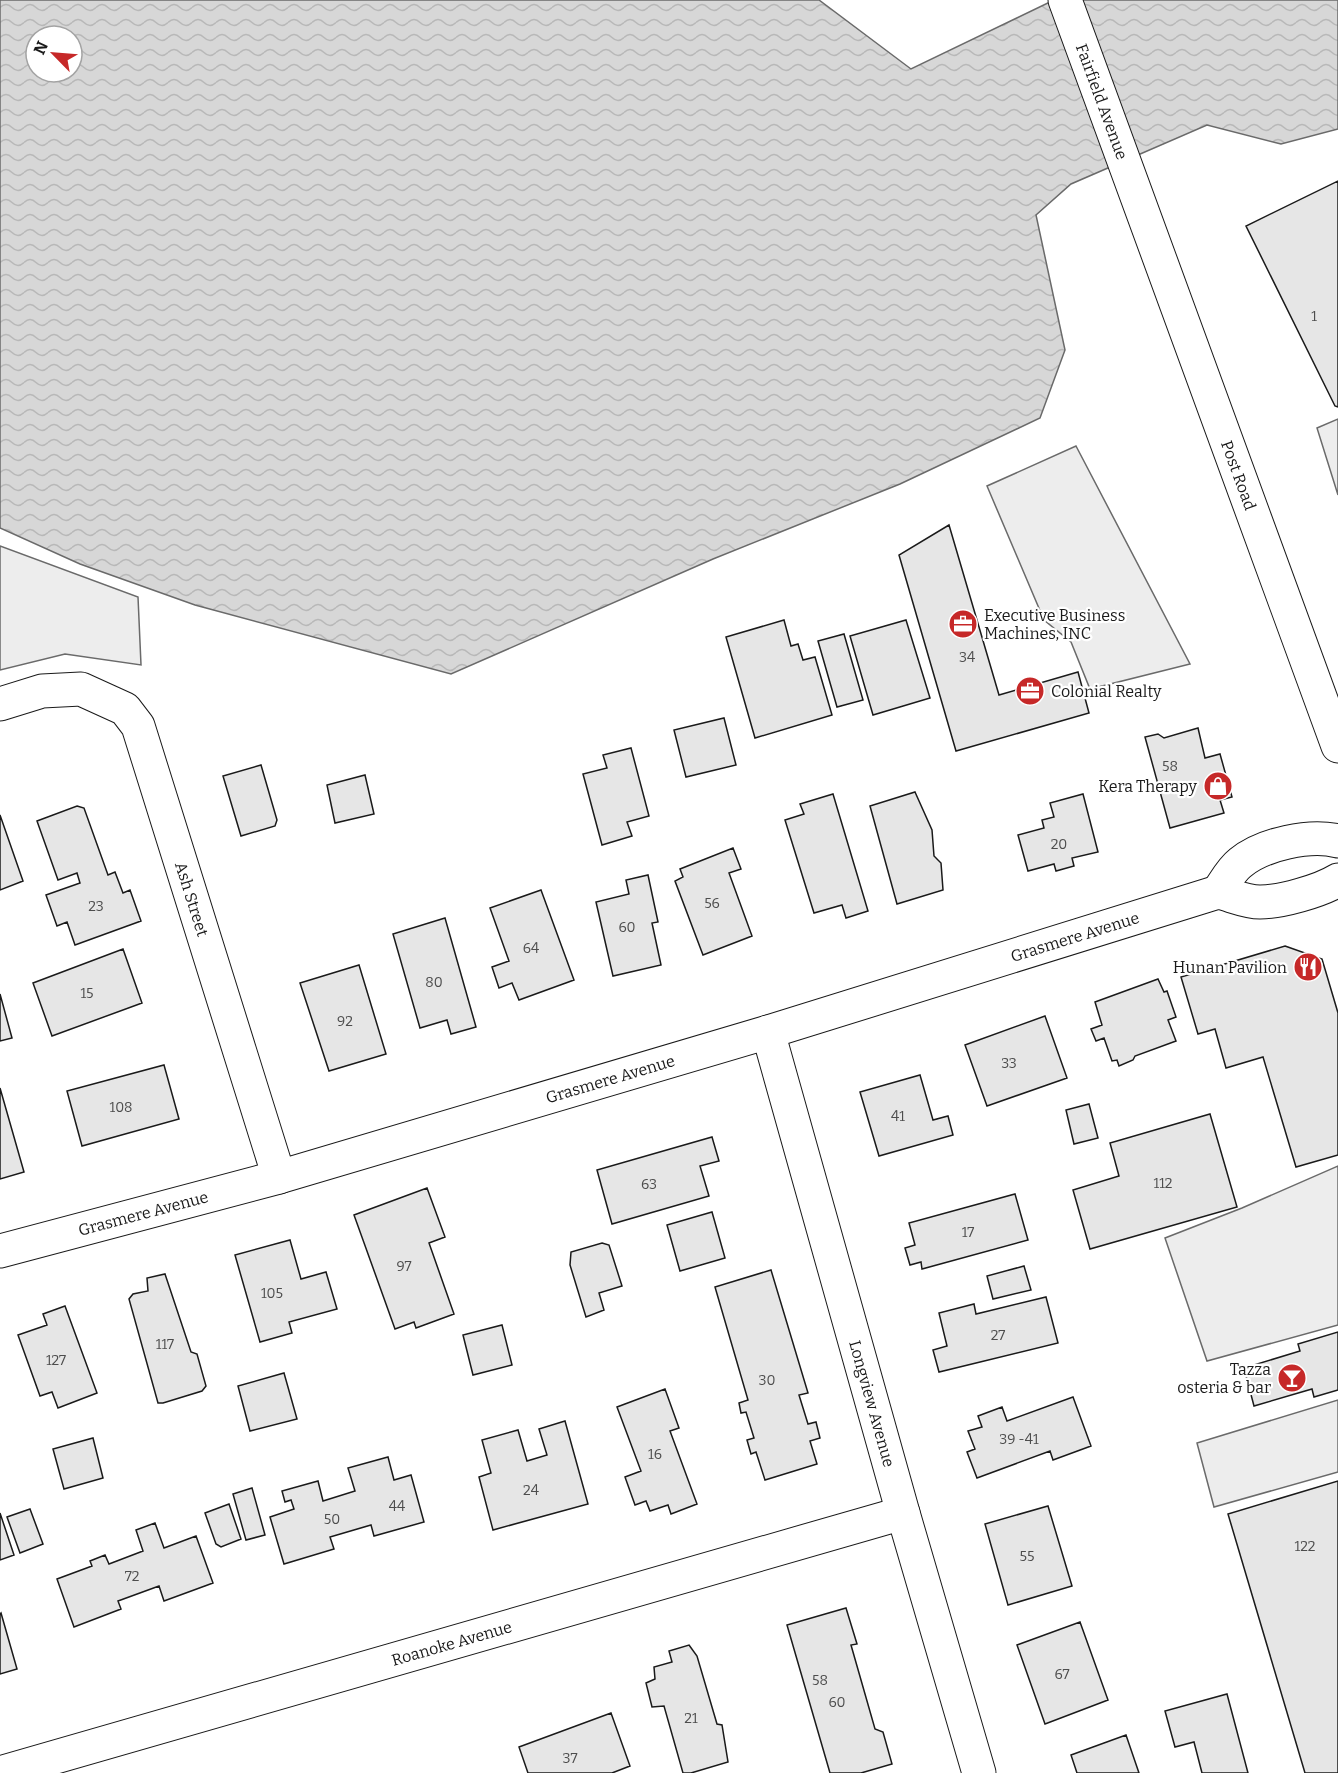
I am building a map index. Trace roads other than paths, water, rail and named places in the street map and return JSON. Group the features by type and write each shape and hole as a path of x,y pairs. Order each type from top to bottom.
{"street":[{"name":"Fairfield Avenue","path":"1065,0 1140,203"},
{"name":"Post Road","path":"1140,203 1338,746"},
{"name":"Ash Street","path":"0,704 42,691 81,689 125,709 138,726 279,1177"},
{"path":"1338,841 1304,838 1264,850 1241,862 1218,892 1259,902 1280,900 1328,887 1338,880"},
{"name":"Grasmere Avenue","path":"0,1251 279,1177 768,1032 1218,892"},
{"name":"Longview Avenue","path":"768,1032 903,1513 979,1773"},
{"name":"Roanoke Avenue","path":"0,1773 903,1513"}],"water":[{"path":"0,0 819,0 911,69 1054,0 1338,0 1338,129 1281,144 1207,125 1071,184 1036,215 1065,350 1040,418 900,484 713,559 451,674 195,605 80,564 0,528"}],"place":[{"name":"Executive Business Machines, INC","path":"963,624"},
{"name":"Colonial Realty","path":"1030,691"},
{"name":"Kera Therapy","path":"1218,786"},
{"name":"Hunan Pavilion","path":"1308,967"},
{"name":"Tazza osteria & bar","path":"1292,1378"}]}
